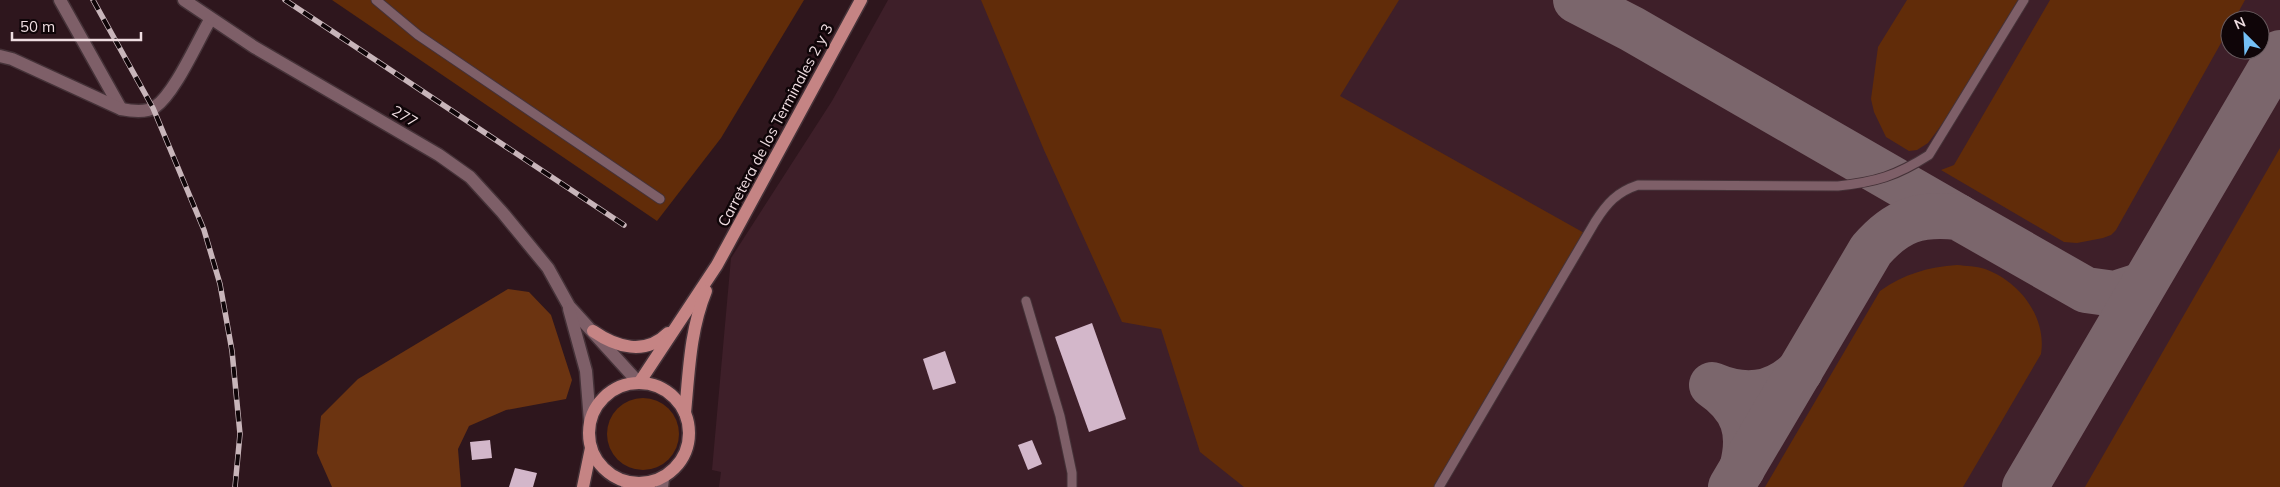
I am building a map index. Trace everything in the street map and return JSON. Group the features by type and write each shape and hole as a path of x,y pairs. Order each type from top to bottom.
{"main road":[{"name":"Carretera de los Terminales 2 y 3","path":"639,383 717,265 861,0"},
{"name":"Carretera de los Terminales 2 y 3","path":"685,413 690,358 697,313 717,265"},
{"path":"592,331 620,346 642,346 655,343 678,322"},
{"path":"582,487 591,448 590,421 595,409 608,394 628,384 639,383 656,386 671,394 685,413 689,430 687,447 679,463 662,483 623,485 603,468 591,448"}],"street":[{"path":"60,0 121,110"},
{"name":"277","path":"184,0 210,20 439,155 470,177 502,212 548,268 569,306 639,383"},
{"path":"0,56 12,59 121,110 133,112 153,108 167,96 210,20"},
{"name":"277","path":"569,306 586,371 590,421"}],"lane":[{"path":"376,0 418,35 660,199"},
{"path":"1439,487 1595,222 1619,193 1638,185 1838,186 1865,183 1905,170 1928,155 2024,0"},
{"path":"1026,301 1062,424 1072,473 1072,487"}],"shaded area":[{"path":"332,0 804,0 721,138 657,221"},
{"path":"888,0 2280,0 2280,487 719,487 721,472 712,470 731,258 832,101"},
{"path":"981,0 1399,0 1340,96 1586,234 1437,487 1244,487 1200,452 1161,329 1122,322 1044,150"},
{"path":"1907,0 2018,0 1948,116 1928,143 1917,150 1909,151 1886,137 1874,112 1871,99 1878,47"},
{"path":"2050,0 2245,0 2240,10 2220,10 2220,45 2116,230 2111,235 2077,243 2064,242 1941,170 1954,165"},
{"path":"2280,148 2280,487 2085,487"},
{"path":"1957,265 1985,269 2009,282 2028,302 2035,314 2042,340 2041,354 1963,487 1765,487 1880,291 1898,280 1917,272"},
{"path":"508,289 529,292 551,315 572,380 566,399 506,410 469,426 458,449 461,487 332,487 317,453 321,416 358,379"},
{"path":"643,398 663,404 673,414 679,434 673,454 663,464 643,470 623,464 613,454 607,434 613,414 623,404"}],"building":[{"path":"1092,323 1126,419 1089,432 1055,337"},
{"path":"945,351 956,383 933,390 923,359"},
{"path":"490,440 492,458 472,460 470,442"},
{"path":"1032,440 1042,464 1028,470 1018,445"},
{"path":"515,468 537,473 533,487 509,487"}],"taxiway":[{"path":"1576,0 1632,29 1958,217"},
{"path":"2025,487 2280,53"},
{"path":"1731,487 1871,250 1900,225 1932,216 1958,217 2086,290 2115,294 2143,285"},
{"path":"1742,469 1746,443 1743,421 1732,402 1712,385 1736,392 1758,393 1780,386 1800,371"}],"railway":[{"path":"93,0 153,108 204,230 220,284 232,351 240,434 235,487"},
{"path":"285,0 624,225"}]}
